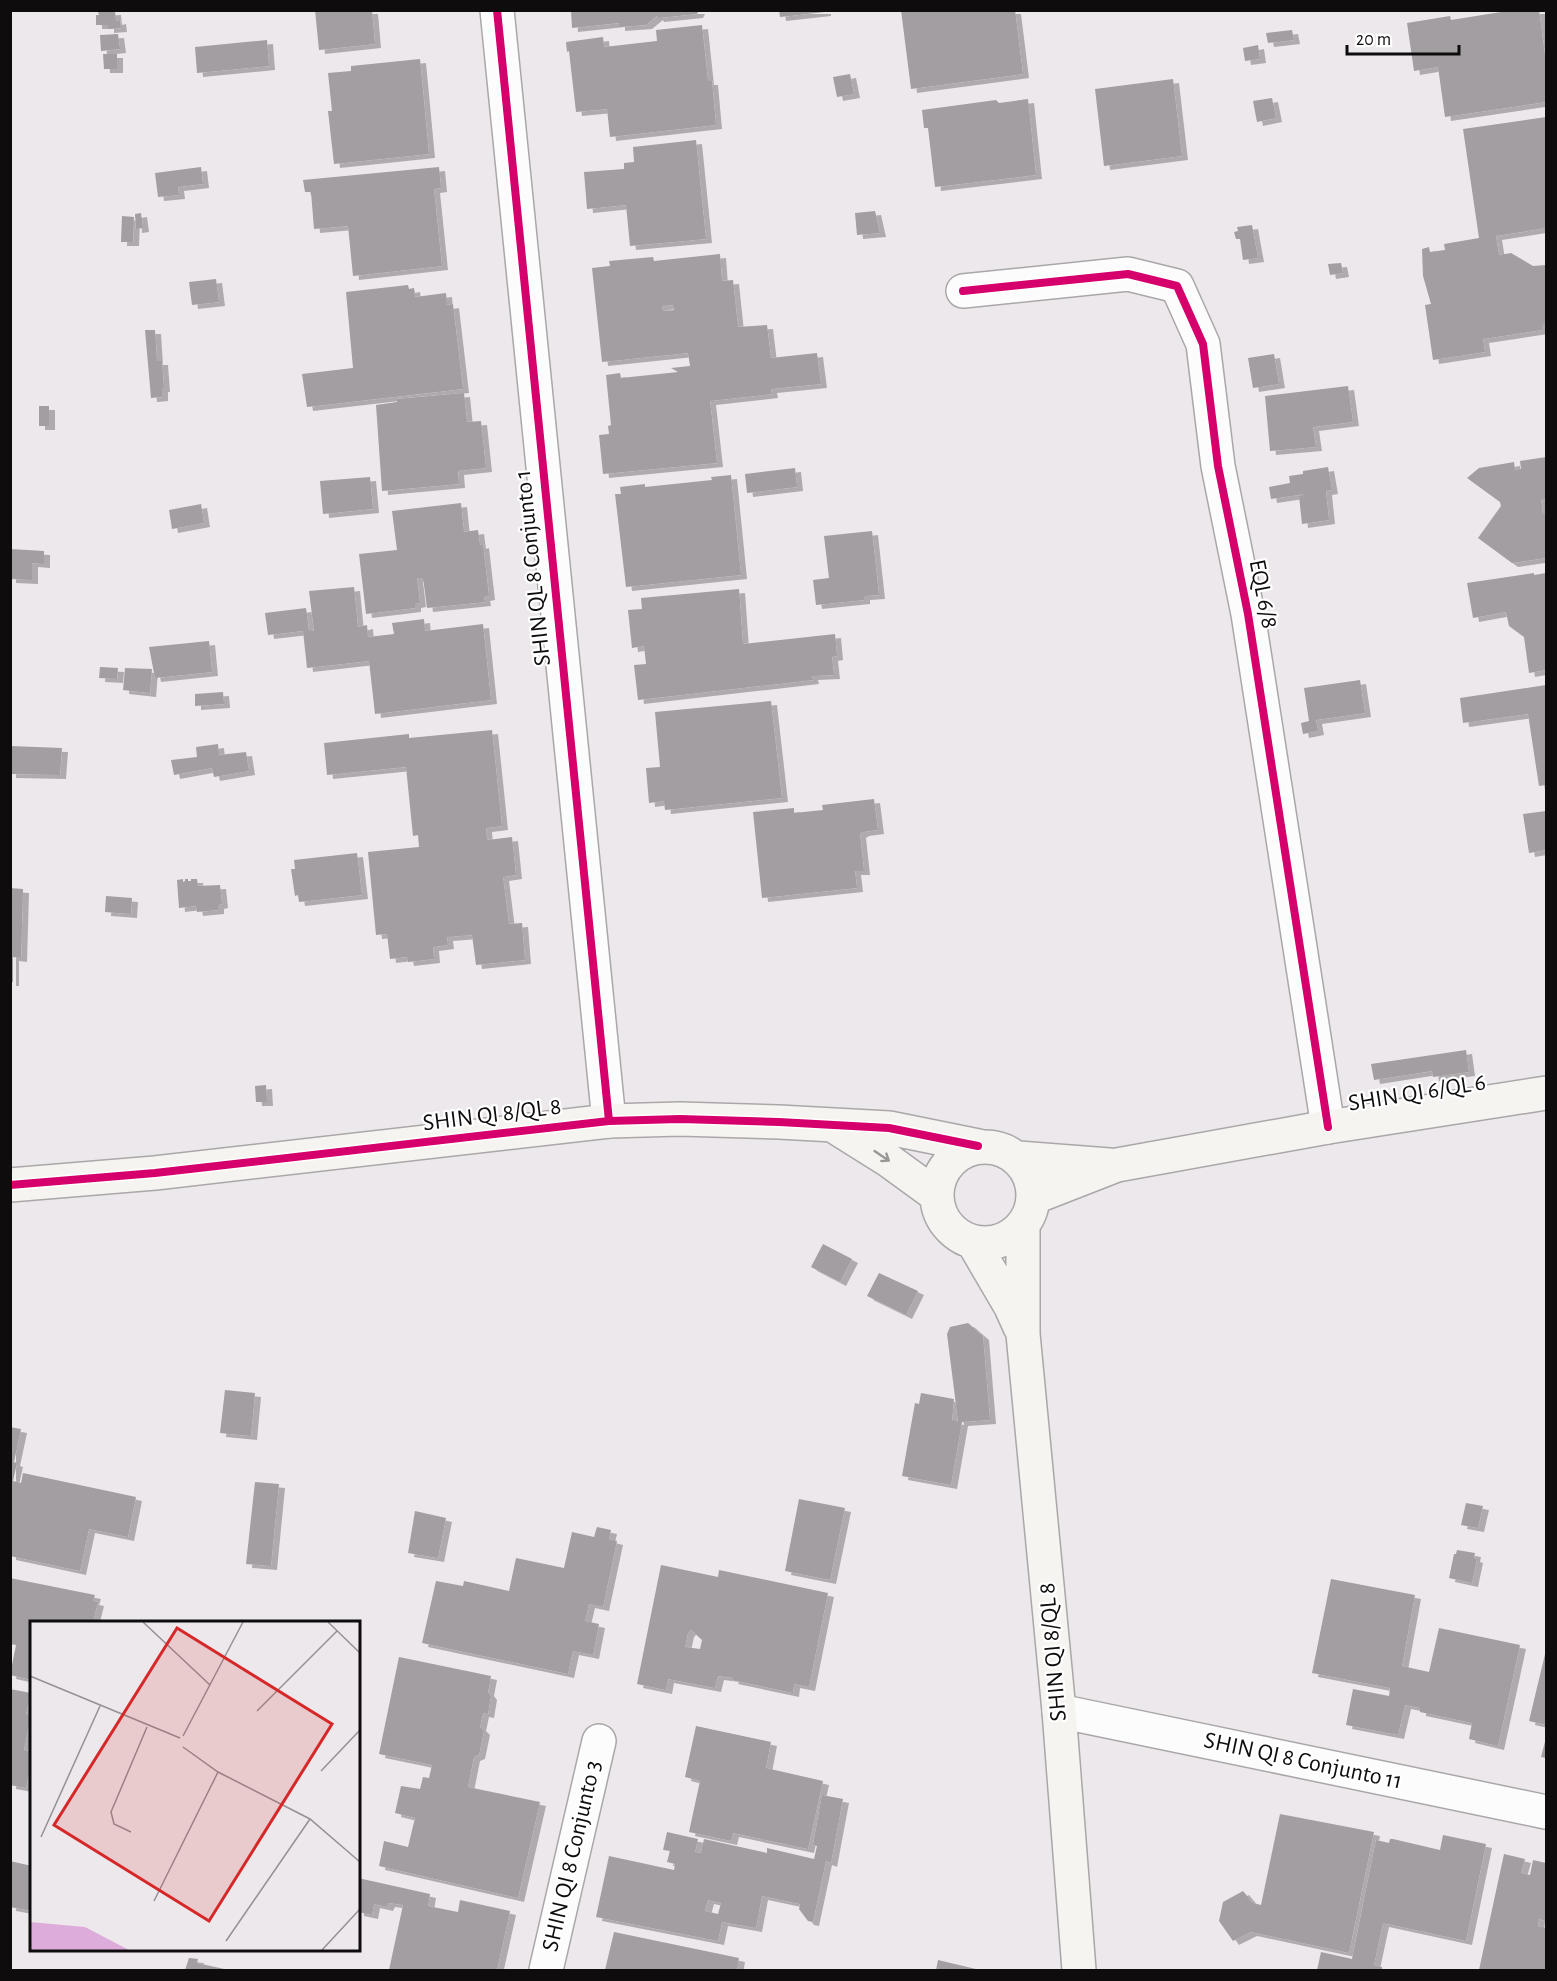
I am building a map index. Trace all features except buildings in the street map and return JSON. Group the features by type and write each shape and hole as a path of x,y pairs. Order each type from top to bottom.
{"street":[{"name":"SHIN QL 8 Conjunto 1","path":"497,10 609,1121"},
{"name":"EQL 6/8","path":"963,291 1128,274 1177,286 1203,344 1218,466 1248,614 1328,1127"},
{"name":"SHIN QI 6/QL 6","path":"1018,1158 1117,1165 1328,1127 1546,1093"},
{"name":"SHIN QI 8/QL 8","path":"10,1185 155,1173 609,1121 680,1119 889,1128 978,1146"},
{"name":"SHIN QI 8/QL 8","path":"832,1125 880,1154 936,1195"},
{"path":"978,1146 999,1148 1018,1158 1031,1176 1029,1211 1000,1242 973,1242 954,1233 940,1216 936,1195 941,1172 957,1154 978,1146"},
{"name":"SHIN QI 6/QL 6","path":"1029,1211 1117,1165"},
{"name":"SHIN QI 8/QL 8","path":"1029,1211 1023,1334 1059,1711 1078,1971"},
{"name":"SHIN QI 8/QL 8","path":"973,1242 1011,1307 1023,1334"},
{"name":"SHIN QI 8 Conjunto 11","path":"1059,1711 1546,1812"},
{"name":"SHIN QI 8 Conjunto 3","path":"546,1971 599,1741"}],"cycle path":[{"path":"497,10 609,1121"},
{"path":"963,291 1128,274 1177,286 1203,344 1218,466 1248,614 1328,1127"},
{"path":"10,1185 155,1173 609,1121 680,1119 889,1128 978,1146"}]}
